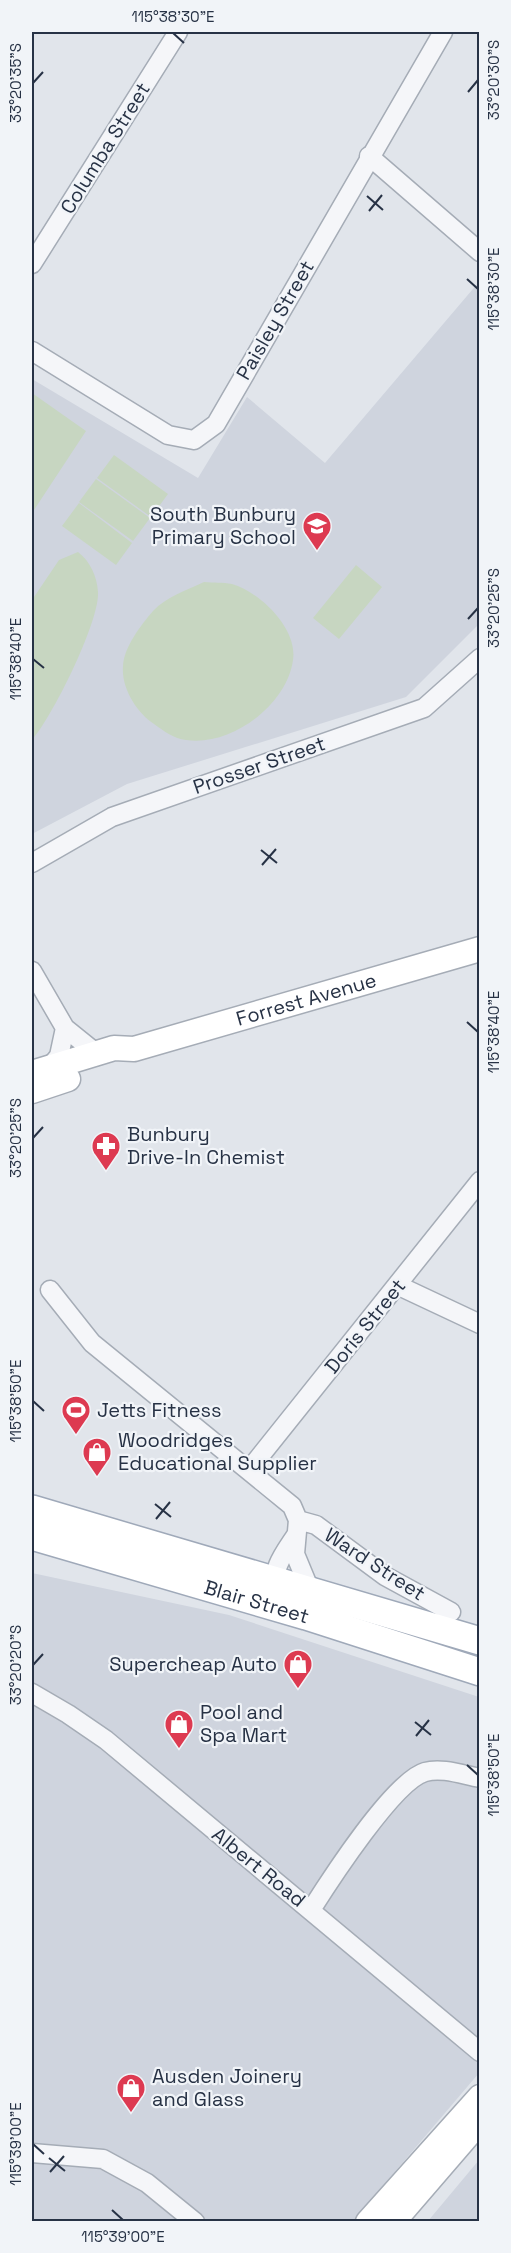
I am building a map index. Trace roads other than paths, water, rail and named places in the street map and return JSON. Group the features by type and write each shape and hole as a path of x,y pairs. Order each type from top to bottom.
{"main road":[{"name":"Forrest Avenue","path":"36,1083 96,1053 114,1048 134,1049 480,949"},
{"name":"Forrest Avenue","path":"36,1083 120,1062 134,1049"},
{"name":"Blair Street","path":"32,1509 274,1580 312,1605 480,1672"},
{"name":"Blair Street","path":"36,1539 312,1605 480,1641"},
{"path":"368,2222 480,2097"},
{"path":"393,2222 480,2121"}],"street":[{"name":"Columba Street","path":"32,264 178,32"},
{"name":"Paisley Street","path":"32,351 168,435 194,440 216,424 369,156 443,32"},
{"path":"369,156 480,252"},
{"name":"Prosser Street","path":"32,863 112,817 424,708 480,658"},
{"path":"32,971 66,1028 96,1053"},
{"path":"36,1083 59,1056 66,1028"},
{"name":"Doris Street","path":"249,1470 480,1181"},
{"path":"397,1285 480,1324"},
{"name":"Ward Street","path":"50,1290 92,1343 249,1470 296,1520 316,1525 385,1576 451,1612"},
{"name":"Ward Street","path":"274,1580 279,1561 296,1520"},
{"name":"Ward Street","path":"296,1520 296,1554 307,1583 312,1605"},
{"name":"Albert Road","path":"32,1693 106,1740 480,2052"},
{"path":"311,1910 356,1842 408,1781 423,1772 435,1770 480,1778"},
{"path":"32,2153 103,2159 147,2183 195,2222"}],"place":[{"name":"South Bunbury Primary School","path":"317,552"},
{"name":"Bunbury Drive-In Chemist","path":"106,1172"},
{"name":"Jetts Fitness","path":"76,1436"},
{"name":"Woodridges Educational Supplier","path":"97,1478"},
{"name":"Supercheap Auto","path":"298,1690"},
{"name":"Pool and Spa Mart","path":"179,1750"},
{"name":"Ausden Joinery and Glass","path":"131,2114"}]}
